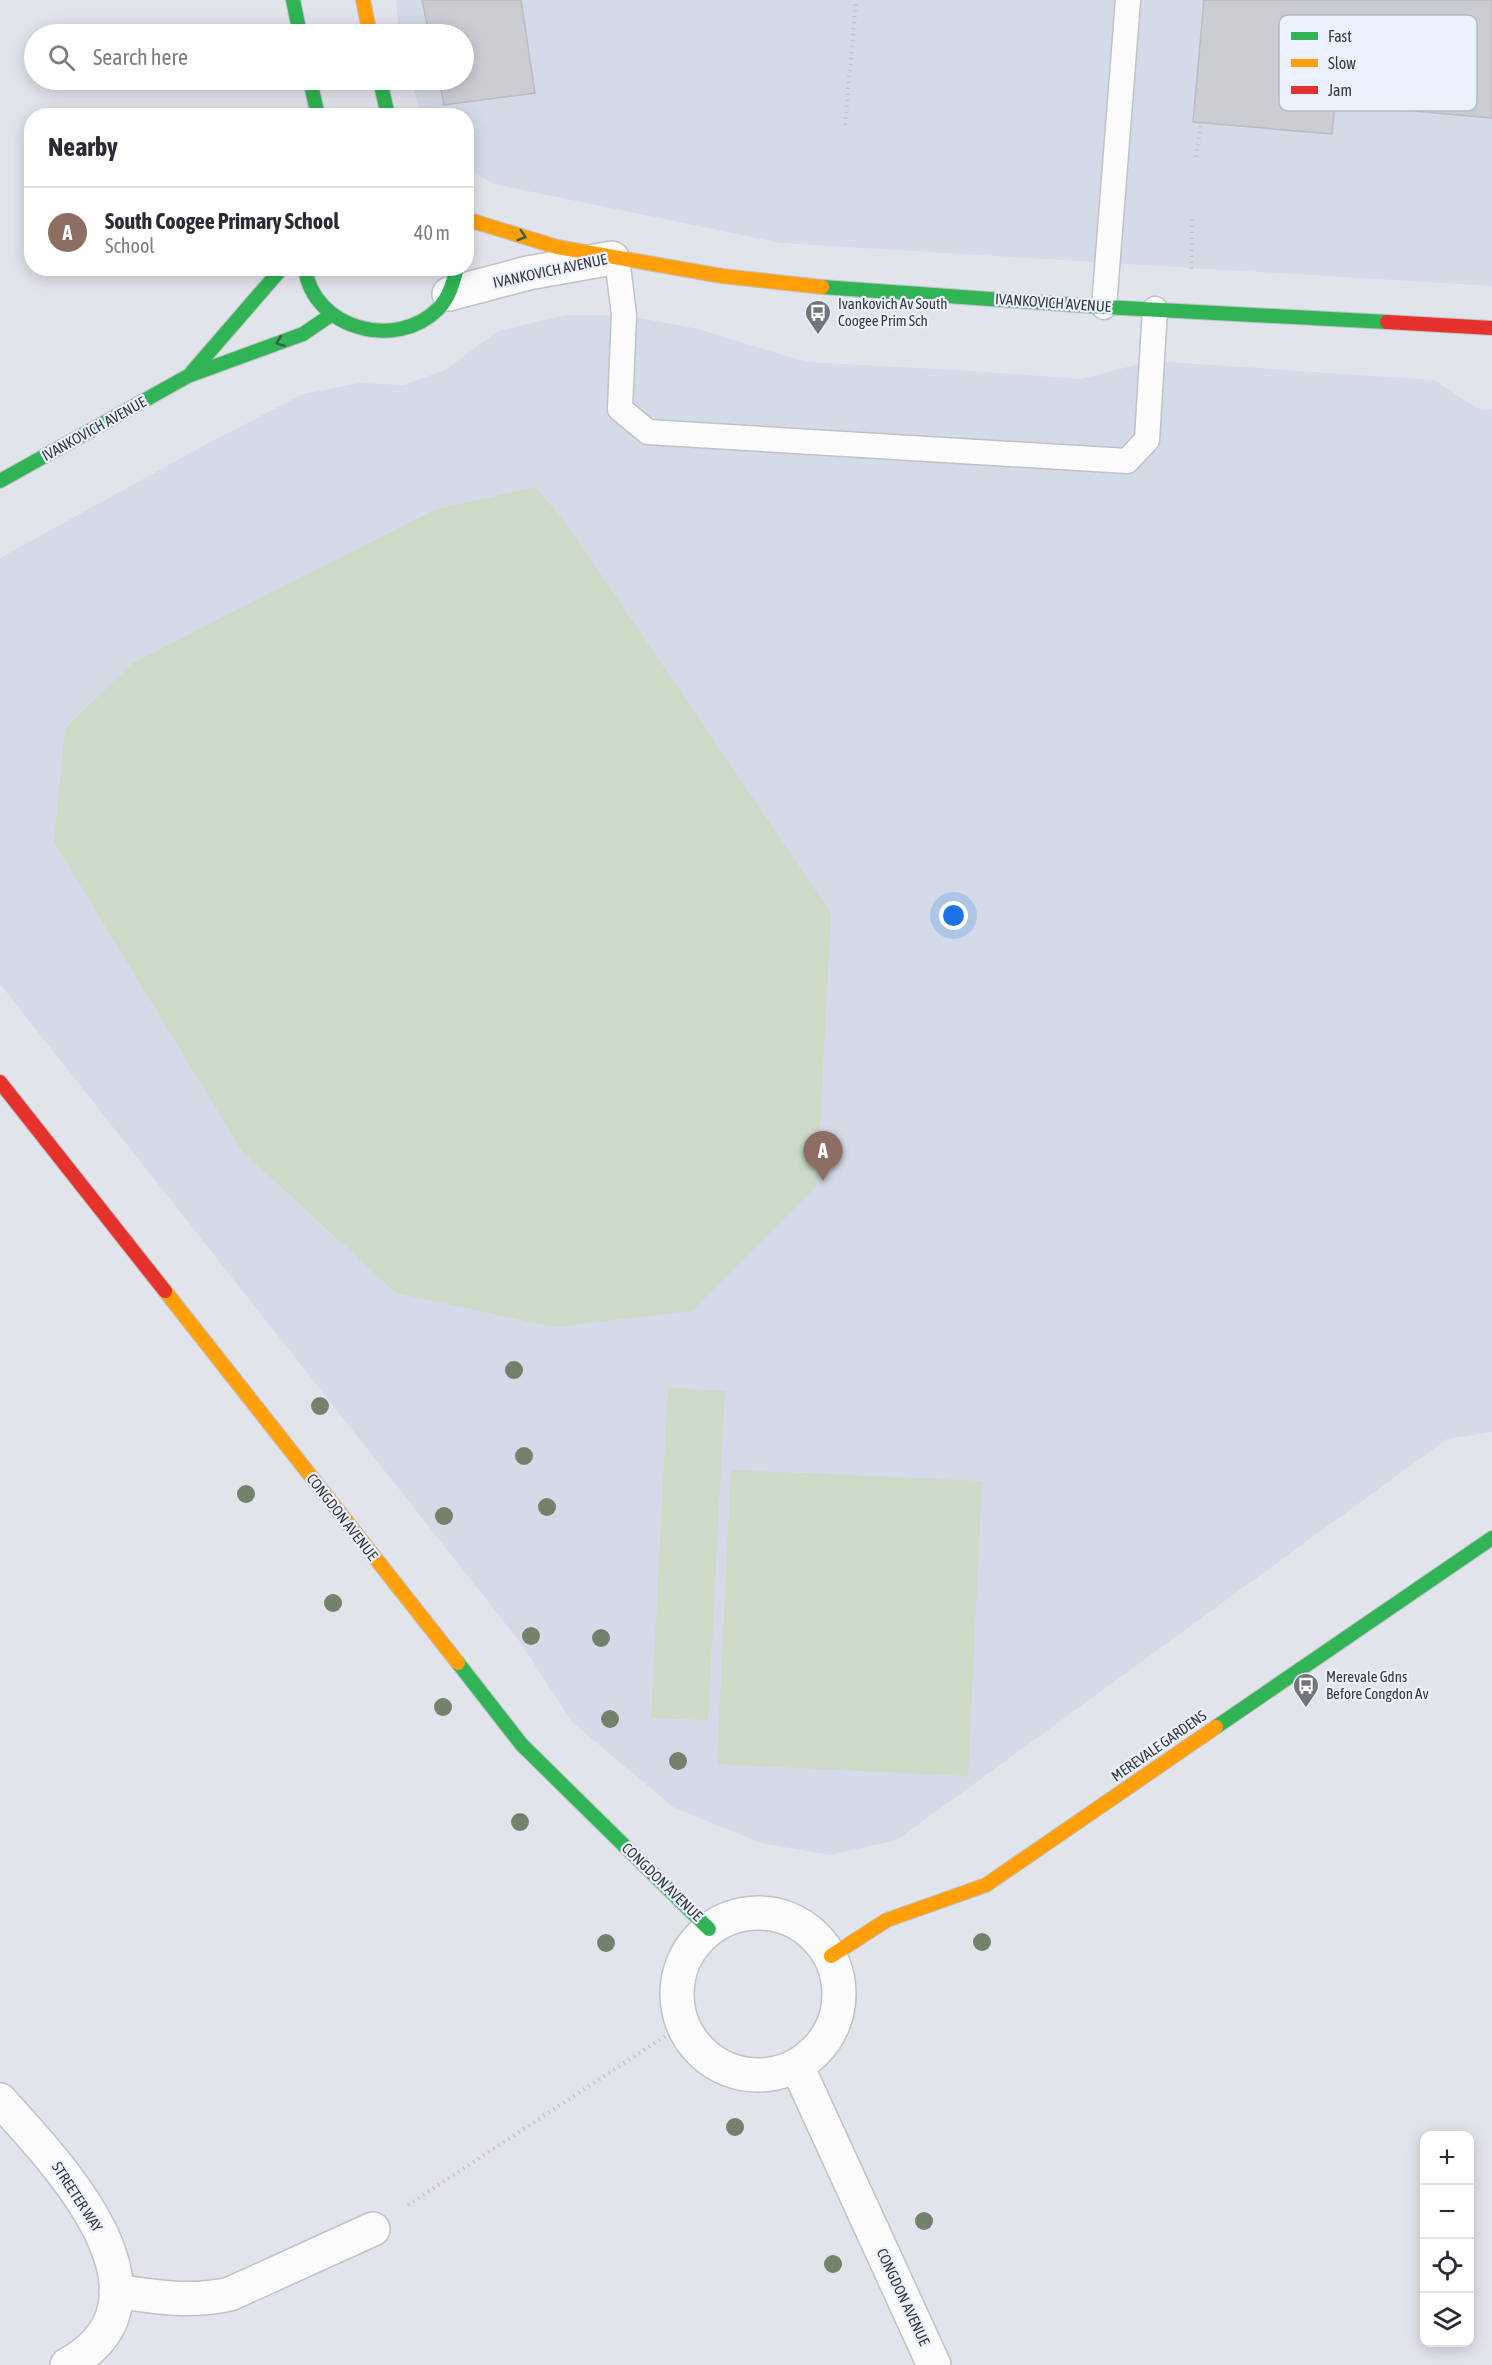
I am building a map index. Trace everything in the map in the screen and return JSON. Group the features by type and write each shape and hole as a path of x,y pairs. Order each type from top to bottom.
{"street":[{"path":"293,0 298,24"},
{"path":"363,0 368,24"},
{"path":"312,90 316,108"},
{"path":"382,90 386,108"},
{"name":"IVANKOVICH AVENUE","path":"474,221 557,247 722,276 796,285 1104,307 1492,328"},
{"name":"IVANKOVICH AVENUE","path":"453,281 528,273 617,258"},
{"name":"IVANKOVICH AVENUE","path":"189,376 275,276"},
{"path":"308,276 315,297 331,315 351,327 373,333 395,332 417,325 435,311 453,281"},
{"name":"IVANKOVICH AVENUE","path":"0,481 189,376 303,334 331,315"},
{"name":"CONGDON AVENUE","path":"0,1082 522,1745 710,1929"},
{"name":"MEREVALE GARDENS","path":"831,1956 887,1920 986,1885 1492,1538"},
{"path":"763,1912 790,1919 813,1934 831,1956 839,1980 839,2006 832,2030 818,2050 797,2066 772,2075 744,2075 719,2065 697,2048 682,2025 677,1999 680,1972 691,1948 710,1929 735,1916 763,1912"},
{"name":"CONGDON AVENUE","path":"797,2066 934,2365"},
{"name":"STREETER WAY","path":"0,2100 62,2169 98,2223 110,2257 117,2291 111,2318 94,2346 67,2365"},
{"path":"117,2291 176,2300 207,2300 230,2294 373,2229"}],"lane":[{"path":"1104,307 1128,0"},
{"path":"617,258 624,315 620,409 648,432 1126,461 1148,440 1155,309"}],"path":[{"path":"845,126 856,0"},
{"path":"1196,157 1201,123"},
{"path":"1191,274 1192,219"},
{"path":"373,2229 682,2025"}],"shaded area":[{"path":"396,0 1492,0 1492,286 781,243 494,184 474,172 474,108 420,108 414,90 474,90 474,24 398,24"},
{"path":"566,315 624,315 698,329 806,362 1081,379 1151,361 1434,380 1477,408 1492,409 1492,1432 1447,1439 897,1840 830,1855 761,1843 673,1807 572,1722 520,1642 0,984 0,558 203,446 303,394 360,383 404,385 445,370 498,331"}],"green space":[{"path":"536,487 570,529 831,913 817,1186 692,1311 554,1327 396,1293 242,1151 54,842 65,729 131,664 434,510"},
{"path":"668,1388 725,1391 708,1720 651,1718"},
{"path":"731,1470 982,1481 968,1776 717,1764"}],"building":[{"path":"422,0 521,0 535,93 444,105 441,90 474,90 474,24 427,24"},
{"path":"1204,0 1492,0 1492,118 1414,111 1477,111 1477,15 1279,15 1279,111 1334,111 1332,134 1193,122"}],"traffic: fast":[{"path":"293,0 298,24"},
{"path":"312,90 316,108"},
{"path":"382,90 386,108"},
{"path":"192,372 275,276"},
{"path":"307,276 311,289 323,306 340,319 359,327 380,331 401,329 421,322 442,305 455,276"},
{"path":"822,287 1104,307 1387,322"},
{"path":"0,481 188,376 303,334 331,315"},
{"path":"1216,1727 1492,1538"},
{"path":"458,1663 522,1745 709,1929"}],"traffic: slow":[{"path":"363,0 368,24"},
{"path":"474,221 557,247 722,276 822,287"},
{"path":"165,1291 458,1663"},
{"path":"831,1956 887,1920 986,1885 1216,1727"}],"traffic: jam":[{"path":"1387,322 1492,328"},
{"path":"0,1082 165,1291"}],"place":[{"name":"Ivankovich Av South Coogee Prim Sch","path":"818,336"},
{"name":"South Coogee Primary School","path":"823,1181"},
{"name":"Merevale Gdns Before Congdon Av","path":"1306,1709"}]}
